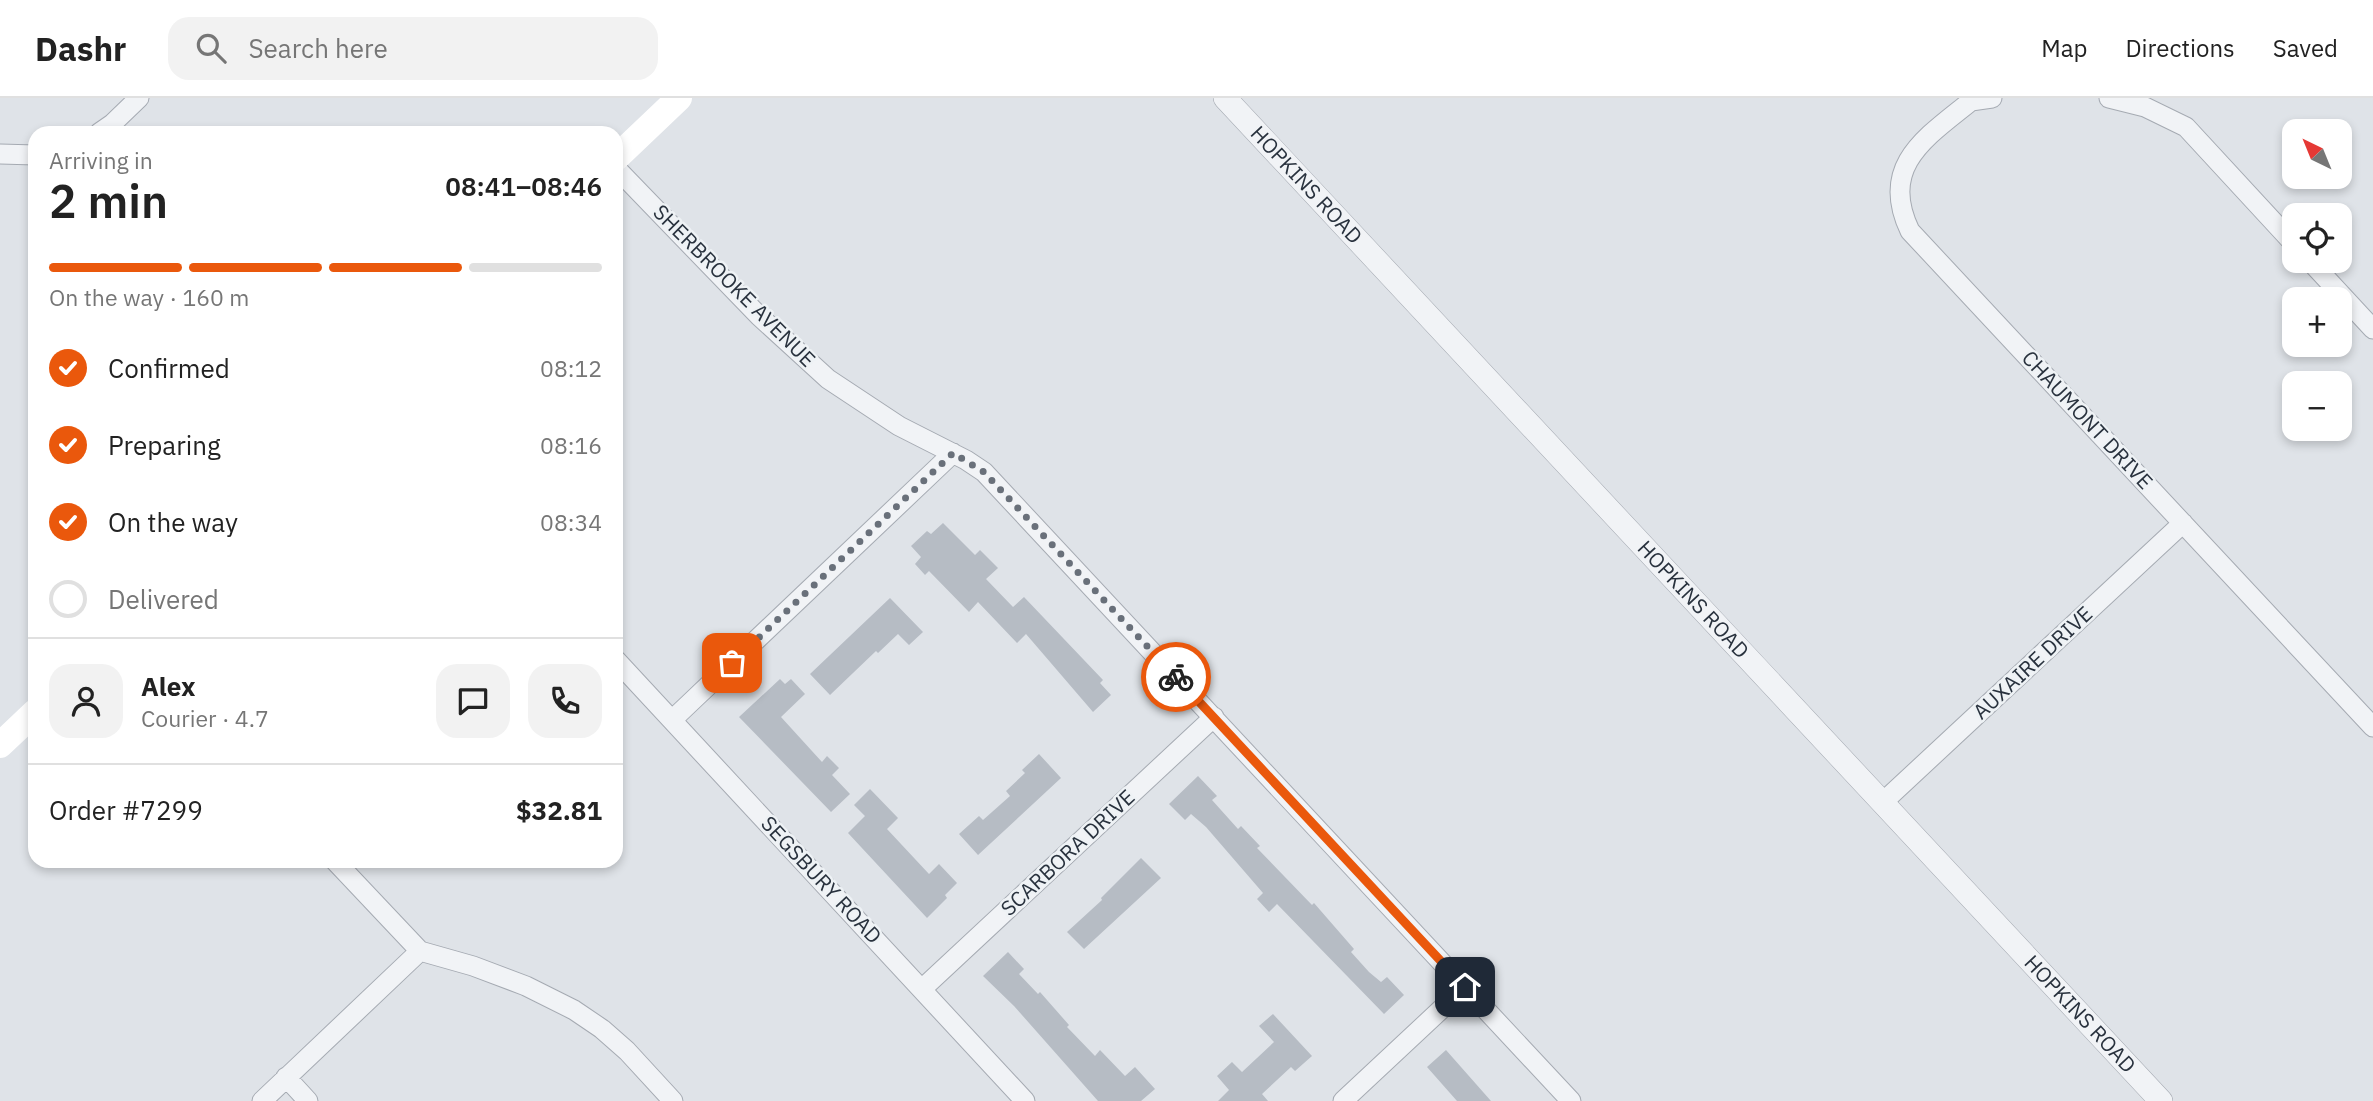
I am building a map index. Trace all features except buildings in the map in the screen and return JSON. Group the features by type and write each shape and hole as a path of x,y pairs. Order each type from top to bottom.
{"main road":[{"path":"623,152 679,98"},
{"path":"1,744 28,719"}],"street":[{"path":"110,126 139,98"},
{"name":"HOPKINS ROAD","path":"1225,98 2161,1101"},
{"path":"1969,100 1993,98"},
{"path":"2109,98 2144,107 2186,127 2282,231"},
{"name":"CHAUMONT DRIVE","path":"1969,100 1917,145 1905,165 1899,196 1903,216 1910,231 2373,727"},
{"path":"0,154 28,155"},
{"name":"SHERBROOKE AVENUE","path":"623,175 759,316 828,379 899,426 984,472 1572,1101"},
{"path":"2321,273 2373,329"},
{"path":"672,720 953,453"},
{"name":"AUXAIRE DRIVE","path":"1882,803 2183,523"},
{"name":"SEGSBURY ROAD","path":"623,668 1025,1101"},
{"name":"SCARBORA DRIVE","path":"922,989 1214,717"},
{"path":"342,868 419,951 473,966 526,986 574,1010 602,1029 627,1051 673,1101"},
{"path":"262,1101 419,951"},
{"path":"1343,1101 1465,987"},
{"path":"286,1077 308,1101"}],"way so far":[{"path":"732,663 953,453 984,472 1176,677"}],"route":[{"path":"1176,677 1465,987"}]}
